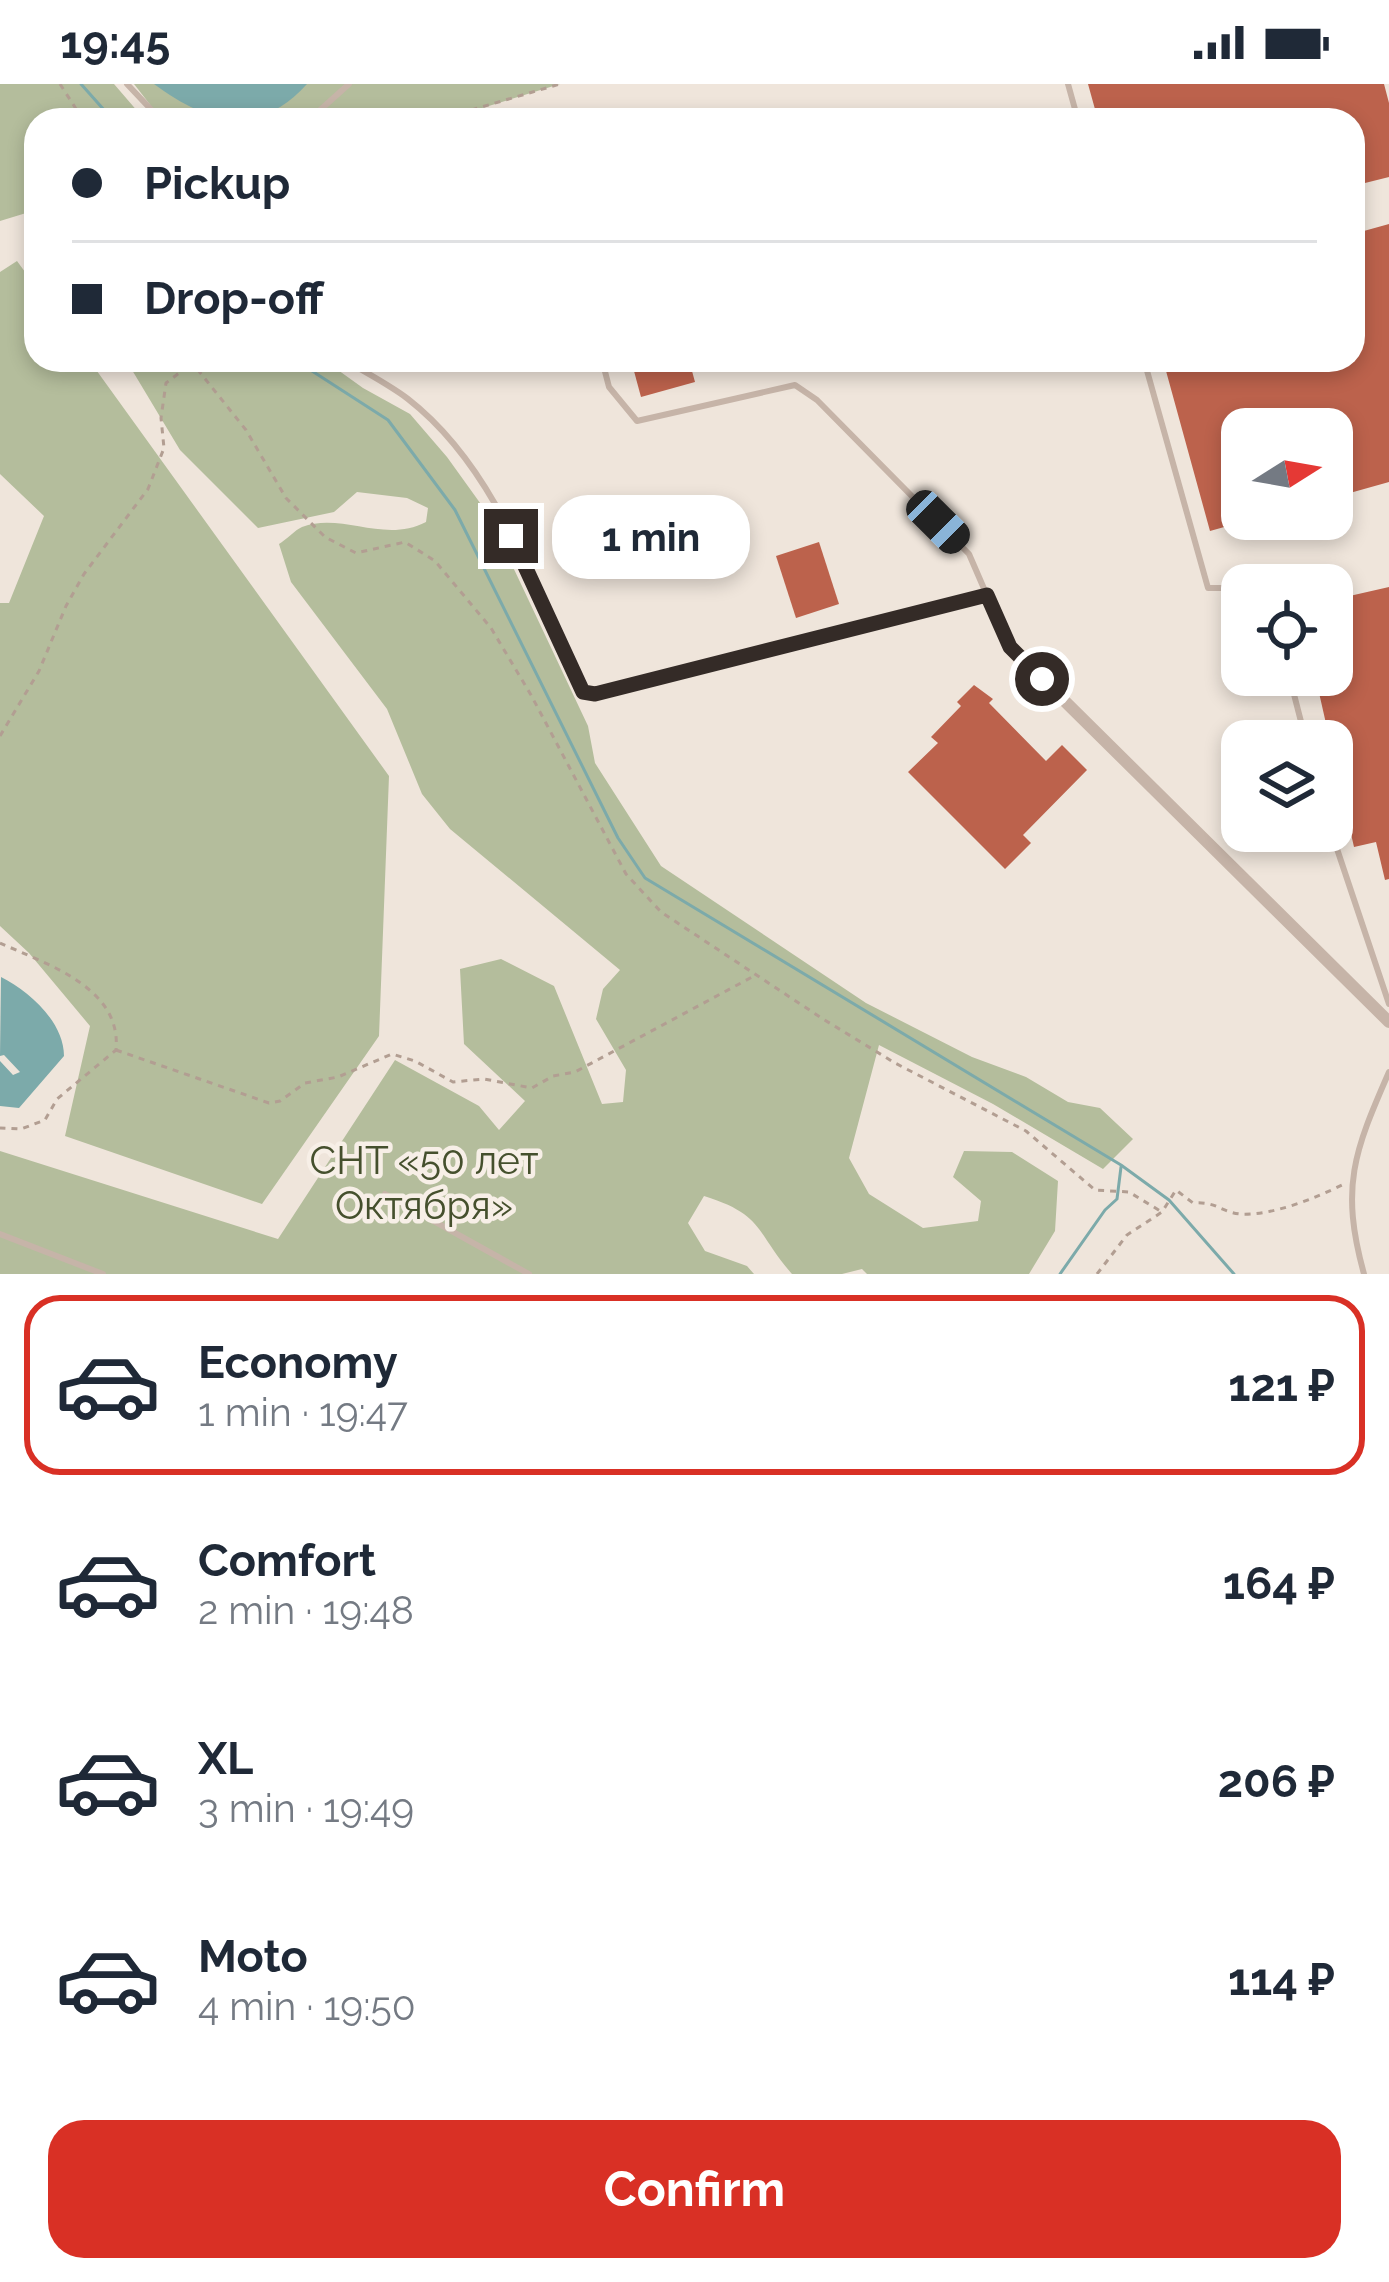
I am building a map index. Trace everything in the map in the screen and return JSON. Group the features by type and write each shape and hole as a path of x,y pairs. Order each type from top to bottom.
{"street":[{"path":"1010,647 1389,1022"}],"lane":[{"path":"127,84 150,108"},
{"path":"322,108 349,84"},
{"path":"364,372 406,397 435,423 493,498 583,692 595,694 987,595"},
{"path":"605,372 609,387 637,421 795,385 817,400 969,554 1010,647"},
{"path":"1147,372 1208,588 1221,588"},
{"path":"1338,852 1389,1004"},
{"path":"1364,1274 1350,1215 1351,1180 1362,1135 1389,1072"},
{"path":"385,1194 529,1274"},
{"path":"0,1234 103,1274"}],"path":[{"path":"477,108 560,84"},
{"path":"0,736 40,671 84,574 148,489 164,448 161,418 166,383 180,372"},
{"path":"200,372 246,430 286,498 325,537 356,553 405,542 436,561 491,628 626,874 661,912 895,1063 1025,1132 1096,1190 1129,1192 1162,1212"},
{"path":"0,943 73,976 116,1023 116,1050 57,1100 45,1120 21,1130 0,1128"},
{"path":"116,1050 269,1103 280,1101 304,1083 338,1077 392,1054 453,1082 484,1079 532,1088 553,1076 575,1072 758,974"},
{"path":"1097,1274 1127,1235 1162,1212 1176,1190 1193,1203 1211,1202 1237,1214 1266,1211 1351,1180"}],"green space":[{"path":"0,84 114,84 135,108 24,108 24,214 0,221"},
{"path":"134,84 560,84 482,108 153,108"},
{"path":"17,261 24,271 24,372 98,372 389,776 379,1036 262,1204 65,1136 90,1026 0,926 0,603 9,603 44,516 0,474 0,272"},
{"name":"СНТ «50 лет Октября»","path":"133,372 341,372 410,414 488,514 588,726 595,763 661,866 866,1003 972,1057 1026,1077 1068,1102 1100,1108 1133,1139 1103,1169 879,1045 849,1158 869,1194 923,1228 978,1221 981,1201 953,1177 964,1151 1012,1152 1058,1181 1055,1231 1029,1274 867,1274 862,1269 792,1274 749,1218 704,1196 688,1223 705,1251 747,1266 754,1274 0,1274 0,1151 278,1239 395,1060 479,1106 499,1130 525,1101 464,1044 460,969 501,959 554,986 602,1104 623,1102 626,1070 596,1019 603,989 620,970 450,829 422,794 387,709 291,582 279,544 299,528 317,523 410,528 426,522 428,508 407,498 357,492 334,512 258,528 180,450"}],"water":[{"path":"154,84 307,84 277,108 193,108"},
{"path":"1,977 43,1009 58,1031 64,1056 19,1108 0,1106 0,1061 13,1075 20,1072 0,1056"}],"building":[{"path":"1088,84 1384,84 1389,103 1389,177 1365,183 1365,108 1095,108"},
{"path":"1389,224 1389,482 1353,492 1353,408 1221,408 1221,528 1210,531 1166,372 1365,372 1365,231"},
{"path":"634,372 692,372 695,382 641,397"},
{"path":"819,542 839,604 796,618 776,556"},
{"path":"1389,587 1389,879 1385,880 1376,842 1354,847 1353,843 1353,720 1325,720 1320,696 1353,696 1353,595"},
{"path":"974,685 993,699 989,703 1046,761 1062,745 1087,770 1023,835 1031,843 1005,869 908,772 938,743 931,737"}],"waterway":[{"path":"81,84 102,108"},
{"path":"314,372 388,420 455,510 618,838 645,878 1121,1165 1169,1200 1234,1274"},
{"path":"1060,1274 1117,1199 1121,1167"}],"route":[{"path":"511,536 583,692 595,694 987,595 1010,647 1042,679"}]}
